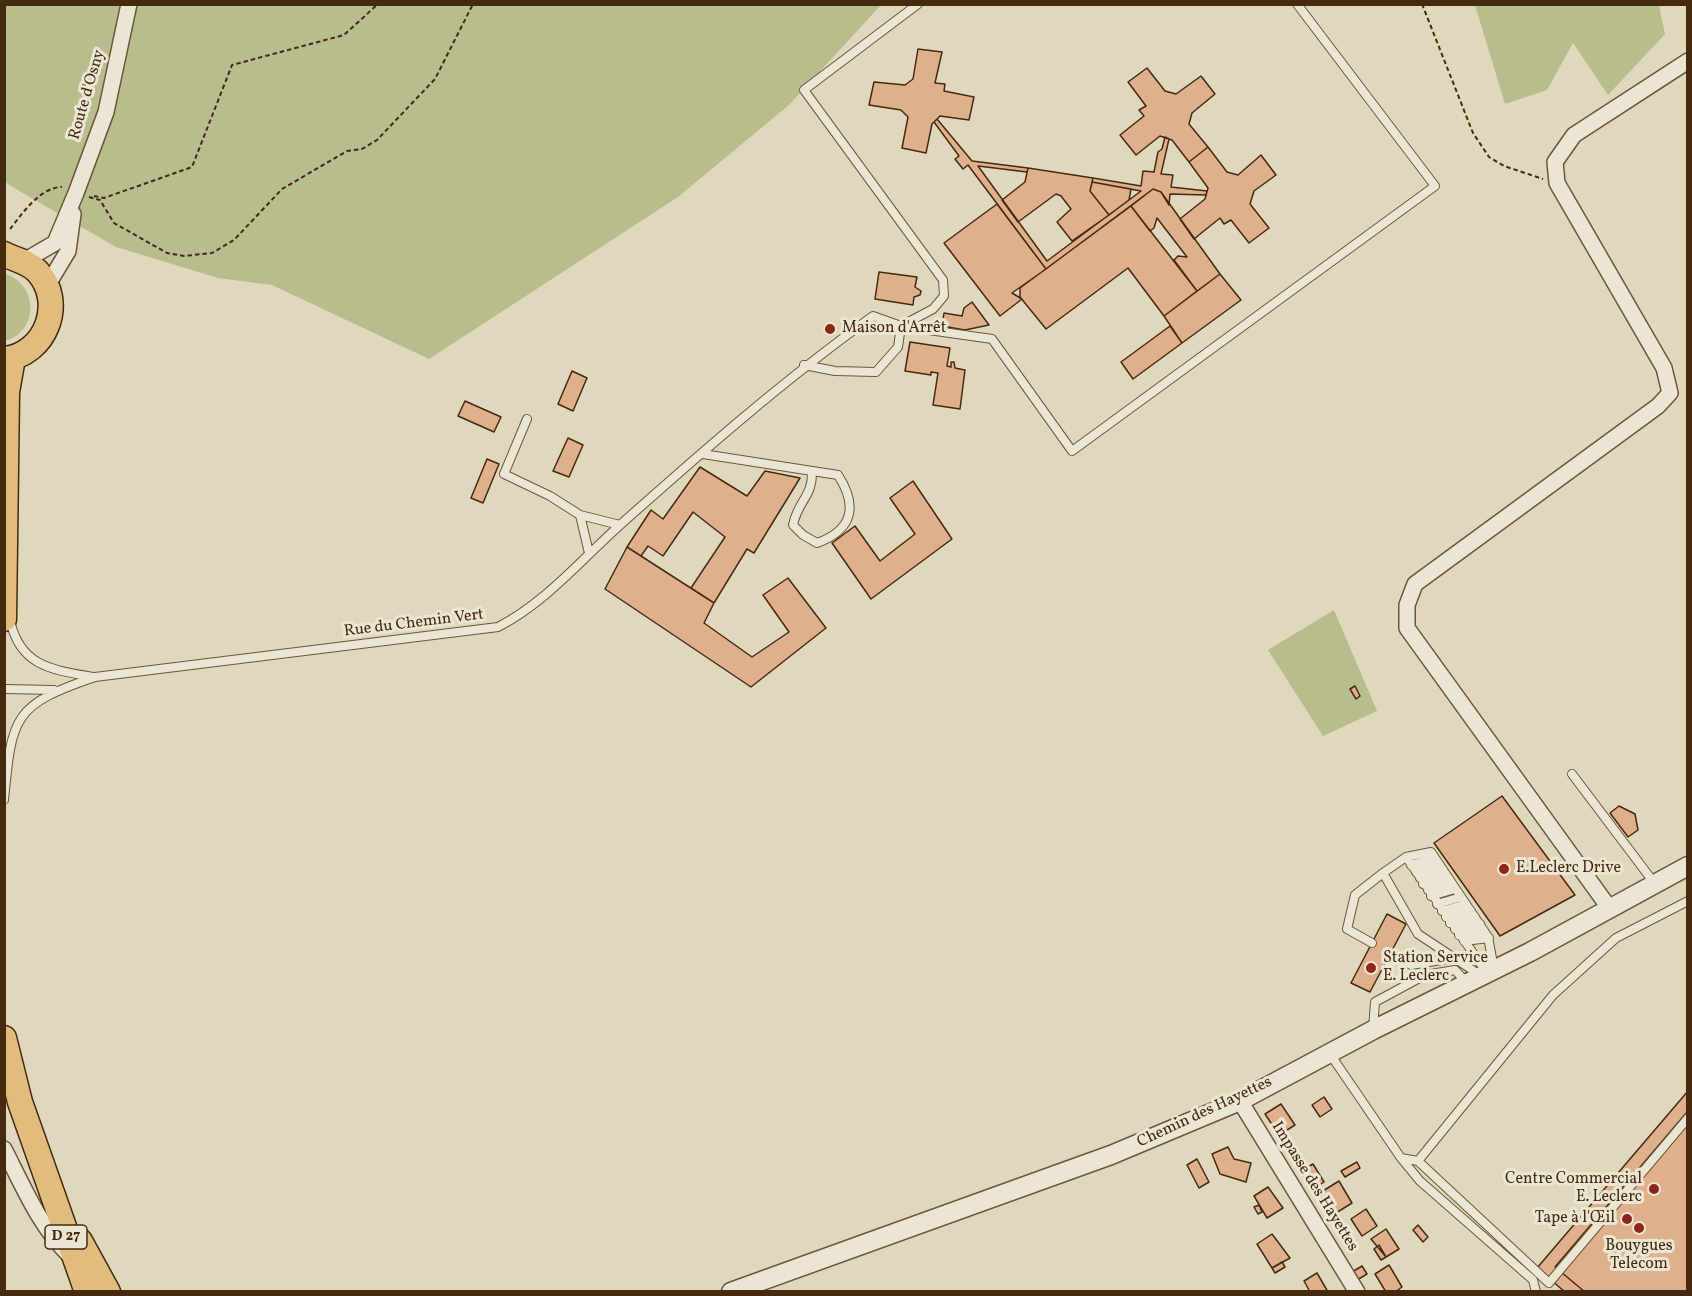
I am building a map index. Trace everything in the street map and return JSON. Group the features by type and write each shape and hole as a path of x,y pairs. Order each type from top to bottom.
{"main road":[{"path":"4,619 7,560 9,359 29,351 42,338 49,322 51,303 46,286 37,272 10,256"},
{"name":"D 27","path":"4,1038 20,1102 49,1190 87,1292"},
{"name":"D 27","path":"49,1190 108,1292"}],"street":[{"name":"Route d'Osny","path":"10,256 56,243 106,112 129,4"},
{"path":"1610,909 1407,628 1407,605 1415,584 1658,406 1670,393 1664,368 1557,183 1555,162 1574,135 1688,61"},
{"name":"Route d'Osny","path":"46,286 68,251 76,193"},
{"name":"Chemin des Hayettes","path":"731,1292 1112,1155 1240,1101 1610,909 1688,866"},
{"name":"Impasse des Hayettes","path":"1240,1101 1357,1292"},
{"path":"4,1149 39,1218 51,1237 74,1260"}],"lane":[{"path":"901,326 933,309 944,296 943,280 804,90 918,4"},
{"path":"901,326 992,339 1072,451 1436,186 1298,4"},
{"name":"Rue du Chemin Vert","path":"95,677 498,627 522,615 620,525 804,365 873,316 901,326"},
{"path":"804,365 835,371 876,372 898,347 901,326"},
{"path":"528,419 504,474 550,496 580,515 620,525"},
{"path":"703,454 838,475 850,501 848,521 834,537 817,543 803,536 793,525 796,509 813,488 812,471"},
{"path":"580,515 589,553"},
{"path":"7,560 10,622 17,641 25,652 40,665 54,670 95,677"},
{"path":"4,800 8,752 15,726 34,703 57,690 95,677"},
{"path":"4,689 57,690"},
{"path":"1572,774 1655,884"},
{"path":"1372,943 1347,929 1355,895 1406,857 1431,852 1475,918 1482,975"},
{"path":"1406,857 1482,975"},
{"path":"1383,873 1418,934 1482,975"},
{"path":"1421,881 1445,873"},
{"path":"1421,881 1445,873"},
{"path":"1421,881 1445,873"},
{"path":"1418,1161 1553,995 1616,938 1688,901"},
{"path":"1450,923 1475,918"},
{"path":"1450,923 1475,918"},
{"path":"1450,923 1475,918"},
{"path":"1450,923 1475,918"},
{"path":"1390,953 1411,965 1453,958"},
{"path":"1373,1030 1376,1002 1425,975 1455,970 1482,975"},
{"path":"1329,1053 1401,1158 1420,1181 1533,1280 1536,1292"},
{"path":"1401,1158 1418,1161 1550,1283 1688,1118"}],"path":[{"path":"76,193 104,198 192,167 232,65 344,35 378,4"},
{"path":"10,229 29,206 45,193 59,186 100,200 114,223 166,253 184,256 212,253 234,240 282,189 347,151 362,149 376,140 435,79 473,4"},
{"path":"1422,4 1473,133 1489,157 1504,166 1557,183"}],"green space":[{"path":"5,5 881,5 789,105 678,197 429,359 272,285 218,278 116,247 9,185 5,181"},
{"path":"1475,5 1659,5 1665,34 1608,95 1573,43 1547,90 1505,104"},
{"path":"5,274 16,279 24,287 29,297 30,308 29,318 24,328 16,336 5,341"},
{"path":"1334,610 1377,711 1323,736 1268,650"}],"building":[{"path":"918,49 942,52 935,83 945,84 944,91 974,97 969,120 940,116 932,124 926,153 902,148 908,117 901,110 869,105 874,82 905,85 913,79"},
{"path":"1147,68 1165,91 1176,94 1201,76 1215,94 1192,113 1189,124 1208,147 1189,162 1172,140 1160,136 1136,155 1120,135 1144,116 1139,110 1146,106 1128,82"},
{"path":"937,119 972,161 1028,168 1027,172 978,166 1047,261 1141,191 1092,182 1093,178 1141,186 1143,171 1154,172 1158,152 1162,149 1165,137 1169,139 1161,174 1173,175 1171,187 1207,191 1206,195 1170,194 1169,205 1161,192 1153,189 1046,269 968,165 963,169 955,159 959,156 934,122"},
{"path":"1208,147 1227,172 1238,175 1261,155 1276,175 1254,191 1250,204 1269,228 1249,243 1231,220 1224,224 1220,218 1194,239 1180,219 1205,199 1208,188 1189,162"},
{"path":"1028,168 1093,178 1090,191 1109,215 1072,241 1057,222 1071,209 1061,196 1056,194 1018,222 1002,200 1025,182"},
{"path":"1092,182 1131,189 1129,200 1109,215 1090,191"},
{"path":"1153,189 1161,192 1220,274 1197,291 1174,260 1178,256 1187,257 1157,218 1154,228 1150,231 1131,206"},
{"path":"997,204 1046,269 1012,293 1022,299 1000,316 944,243"},
{"path":"1131,206 1197,291 1164,316 1128,268 1046,329 1020,297 1020,288"},
{"path":"879,272 917,277 915,287 921,291 920,295 914,297 913,305 875,299"},
{"path":"1220,274 1241,300 1182,343 1164,316"},
{"path":"972,302 989,325 965,330 942,326 944,313 962,316 964,308"},
{"path":"1170,326 1182,343 1133,379 1121,362"},
{"path":"910,342 950,348 947,366 951,367 951,362 954,362 955,368 965,370 960,409 933,405 938,373 931,372 931,375 905,371"},
{"path":"572,371 587,378 573,411 558,404"},
{"path":"465,401 501,417 494,432 458,416"},
{"path":"568,438 583,445 569,477 553,471"},
{"path":"487,459 499,464 483,503 471,498"},
{"path":"700,467 747,496 765,471 800,478 754,553 747,549 714,603 691,588 725,537 693,512 663,556 648,546 641,556 627,547 651,510 663,519"},
{"path":"913,481 952,539 871,599 832,543 855,526 880,561 915,534 890,498"},
{"path":"627,547 714,603 704,623 752,657 789,632 763,595 788,578 826,628 751,687 605,589"},
{"path":"1355,686 1360,696 1356,699 1350,689"},
{"name":"E.Leclerc Drive","path":"1502,796 1575,895 1500,936 1434,843"},
{"path":"1619,806 1635,814 1638,830 1628,837 1610,813"},
{"name":"Station Service E. Leclerc","path":"1387,914 1406,924 1370,992 1351,983"},
{"path":"1688,1091 1688,1111 1555,1267 1585,1292 1565,1292 1537,1268"},
{"path":"1324,1097 1332,1109 1320,1117 1312,1105"},
{"path":"1281,1104 1295,1125 1279,1135 1265,1114"},
{"name":"Centre Commercial E. Leclerc","path":"1688,1111 1688,1292 1585,1292 1555,1267"},
{"path":"1228,1147 1234,1159 1251,1163 1246,1182 1220,1174 1212,1154"},
{"path":"1197,1159 1209,1182 1199,1188 1187,1165"},
{"path":"1357,1162 1360,1168 1345,1177 1341,1171"},
{"path":"1313,1164 1324,1182 1312,1190 1301,1171"},
{"path":"1339,1181 1352,1203 1336,1213 1326,1198 1322,1200 1318,1194"},
{"path":"1268,1187 1283,1208 1267,1218 1254,1196"},
{"path":"1259,1205 1262,1212 1258,1214 1254,1207"},
{"path":"1366,1209 1377,1226 1362,1236 1351,1219"},
{"path":"1418,1225 1428,1237 1423,1242 1413,1230"},
{"path":"1386,1229 1399,1249 1386,1257 1371,1239"},
{"path":"1272,1234 1290,1258 1272,1268 1257,1244"},
{"path":"1379,1245 1386,1257 1381,1260 1374,1249"},
{"path":"1282,1262 1285,1267 1275,1273 1272,1268"},
{"path":"1389,1265 1402,1287 1395,1292 1386,1292 1375,1274"},
{"path":"1362,1266 1367,1274 1357,1280 1352,1272"},
{"path":"1317,1273 1328,1292 1310,1292 1304,1281"}],"place":[{"name":"Maison d'Arrêt","path":"830,329"},
{"name":"E.Leclerc Drive","path":"1504,869"},
{"name":"Station Service E. Leclerc","path":"1371,968"},
{"name":"Centre Commercial E. Leclerc","path":"1654,1189"},
{"name":"Tape à l'Œil","path":"1627,1219"},
{"name":"Bouygues Telecom","path":"1639,1228"}]}
